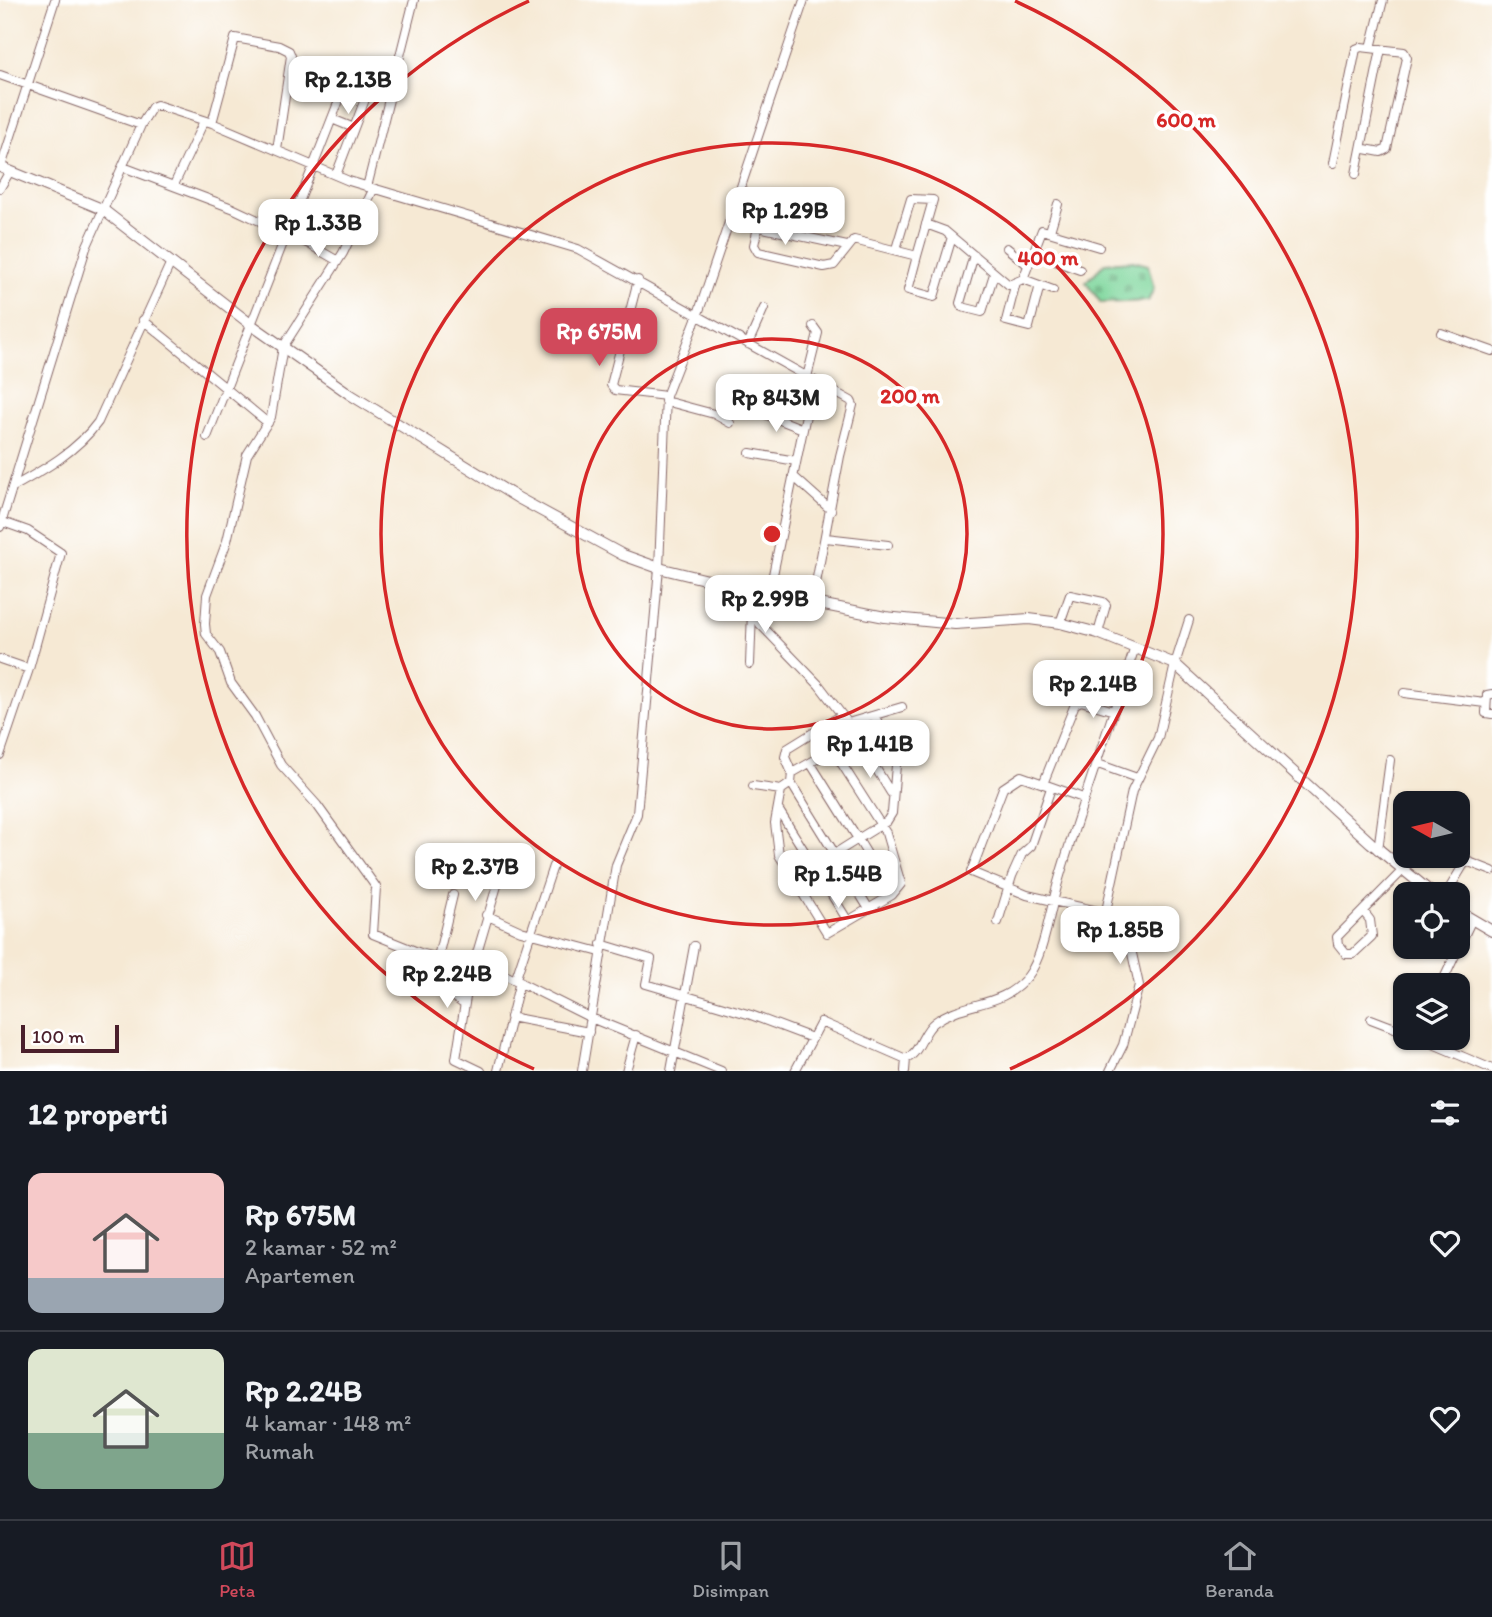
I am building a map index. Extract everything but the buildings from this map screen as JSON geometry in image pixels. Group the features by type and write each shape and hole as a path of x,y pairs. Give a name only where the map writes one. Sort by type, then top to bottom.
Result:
{"street":[{"path":"0,188 25,85 55,0"},
{"path":"414,0 370,188 338,261 283,347 273,412 247,455 227,541 207,595 206,634 220,652 231,683 255,716 281,765 317,805 376,887 373,934 420,953 473,963 518,980 591,1018 721,1071"},
{"path":"582,1071 601,948 620,853 630,837 637,814 659,568 666,399 698,314 804,0"},
{"path":"1371,48 1382,0"},
{"path":"174,185 208,122 235,38 284,48 290,56 277,150"},
{"path":"1333,163 1356,49 1404,52 1407,58 1387,149 1383,152 1365,149"},
{"path":"1356,174 1381,49"},
{"path":"0,75 141,125"},
{"path":"207,436 253,326 348,78 394,87"},
{"path":"336,175 372,82"},
{"path":"0,755 29,669 61,553 28,531 1,523 86,247 141,125 152,107 158,105 208,122 370,188 578,249 638,280 853,403 812,604"},
{"path":"332,119 354,128"},
{"path":"123,167 174,185 289,233 338,261"},
{"path":"4,168 102,209 253,326 351,395 586,537 659,568 812,604 945,624 1041,619 1098,633 1175,664 1378,850 1418,882"},
{"path":"896,249 911,199 933,200 908,290 934,297 952,237"},
{"path":"1050,231 1058,204"},
{"path":"312,246 326,219"},
{"path":"730,221 847,246"},
{"path":"926,224 938,227 952,237 1007,284 1020,280 1053,290"},
{"path":"758,227 754,245 758,252 824,267 834,265 850,241 859,239 917,256"},
{"path":"1040,285 1029,327 1006,321 1040,231 1050,231 1099,247"},
{"path":"1007,248 1028,265"},
{"path":"1033,253 1080,270"},
{"path":"974,255 960,303 962,307 982,312 995,274"},
{"path":"13,487 44,470 88,436 113,393 171,261"},
{"path":"638,280 611,385 615,390 666,399 714,414 730,423"},
{"path":"748,344 764,308"},
{"path":"143,320 268,423"},
{"path":"769,594 803,429 818,333 813,326"},
{"path":"1441,333 1492,351"},
{"path":"760,412 803,429"},
{"path":"750,453 796,461"},
{"path":"793,476 831,510"},
{"path":"826,538 888,545"},
{"path":"750,664 752,591"},
{"path":"1060,623 1070,595 1103,602 1106,605 1098,633"},
{"path":"752,605 760,624 819,685 845,719 891,793"},
{"path":"1106,911 1137,778 1158,738 1175,664 1189,620"},
{"path":"905,1071 906,1059 916,1051 932,1023 963,1009 995,1001 1027,977 1037,958 1083,798 1098,764 1135,647"},
{"path":"0,659 29,669"},
{"path":"1404,693 1485,703"},
{"path":"1492,694 1487,695 1485,703 1485,711 1492,714"},
{"path":"998,922 1019,859 1031,846 1074,704 1081,701 1114,711"},
{"path":"869,909 791,783 792,773 784,752 845,719 873,716 902,707"},
{"path":"815,866 890,818 897,753 873,716"},
{"path":"792,773 855,737"},
{"path":"781,790 775,823 779,855 824,932 829,934 892,895 901,884 889,839 834,750"},
{"path":"1378,850 1390,760"},
{"path":"811,764 892,895"},
{"path":"1098,764 1137,778"},
{"path":"1083,798 1021,776 1003,788 971,872 1052,902 1106,911 1124,917 1139,985 1123,1045 1110,1071"},
{"path":"753,786 781,790 791,783"},
{"path":"778,809 848,921"},
{"path":"481,1071 456,1059 462,1003 506,855"},
{"path":"1454,882 1467,862 1492,871"},
{"path":"498,1071 518,980 553,866"},
{"path":"1363,911 1370,920 1371,936 1353,954 1346,954 1338,944 1337,937 1403,870"},
{"path":"438,957 453,895"},
{"path":"486,915 521,931 651,959 646,984 751,1015 811,1038"},
{"path":"1447,973 1472,919 1492,931"},
{"path":"671,1071 694,946"},
{"path":"420,953 442,989 462,1003"},
{"path":"510,1017 589,1032"},
{"path":"1371,1019 1393,1027"},
{"path":"795,1071 819,1023 824,1021 906,1059"},
{"path":"626,1071 636,1035"},
{"path":"1447,1050 1492,1069"}],"green space":[{"path":"1133,261 1148,265 1154,289 1148,301 1101,303 1086,282 1105,263"}]}
